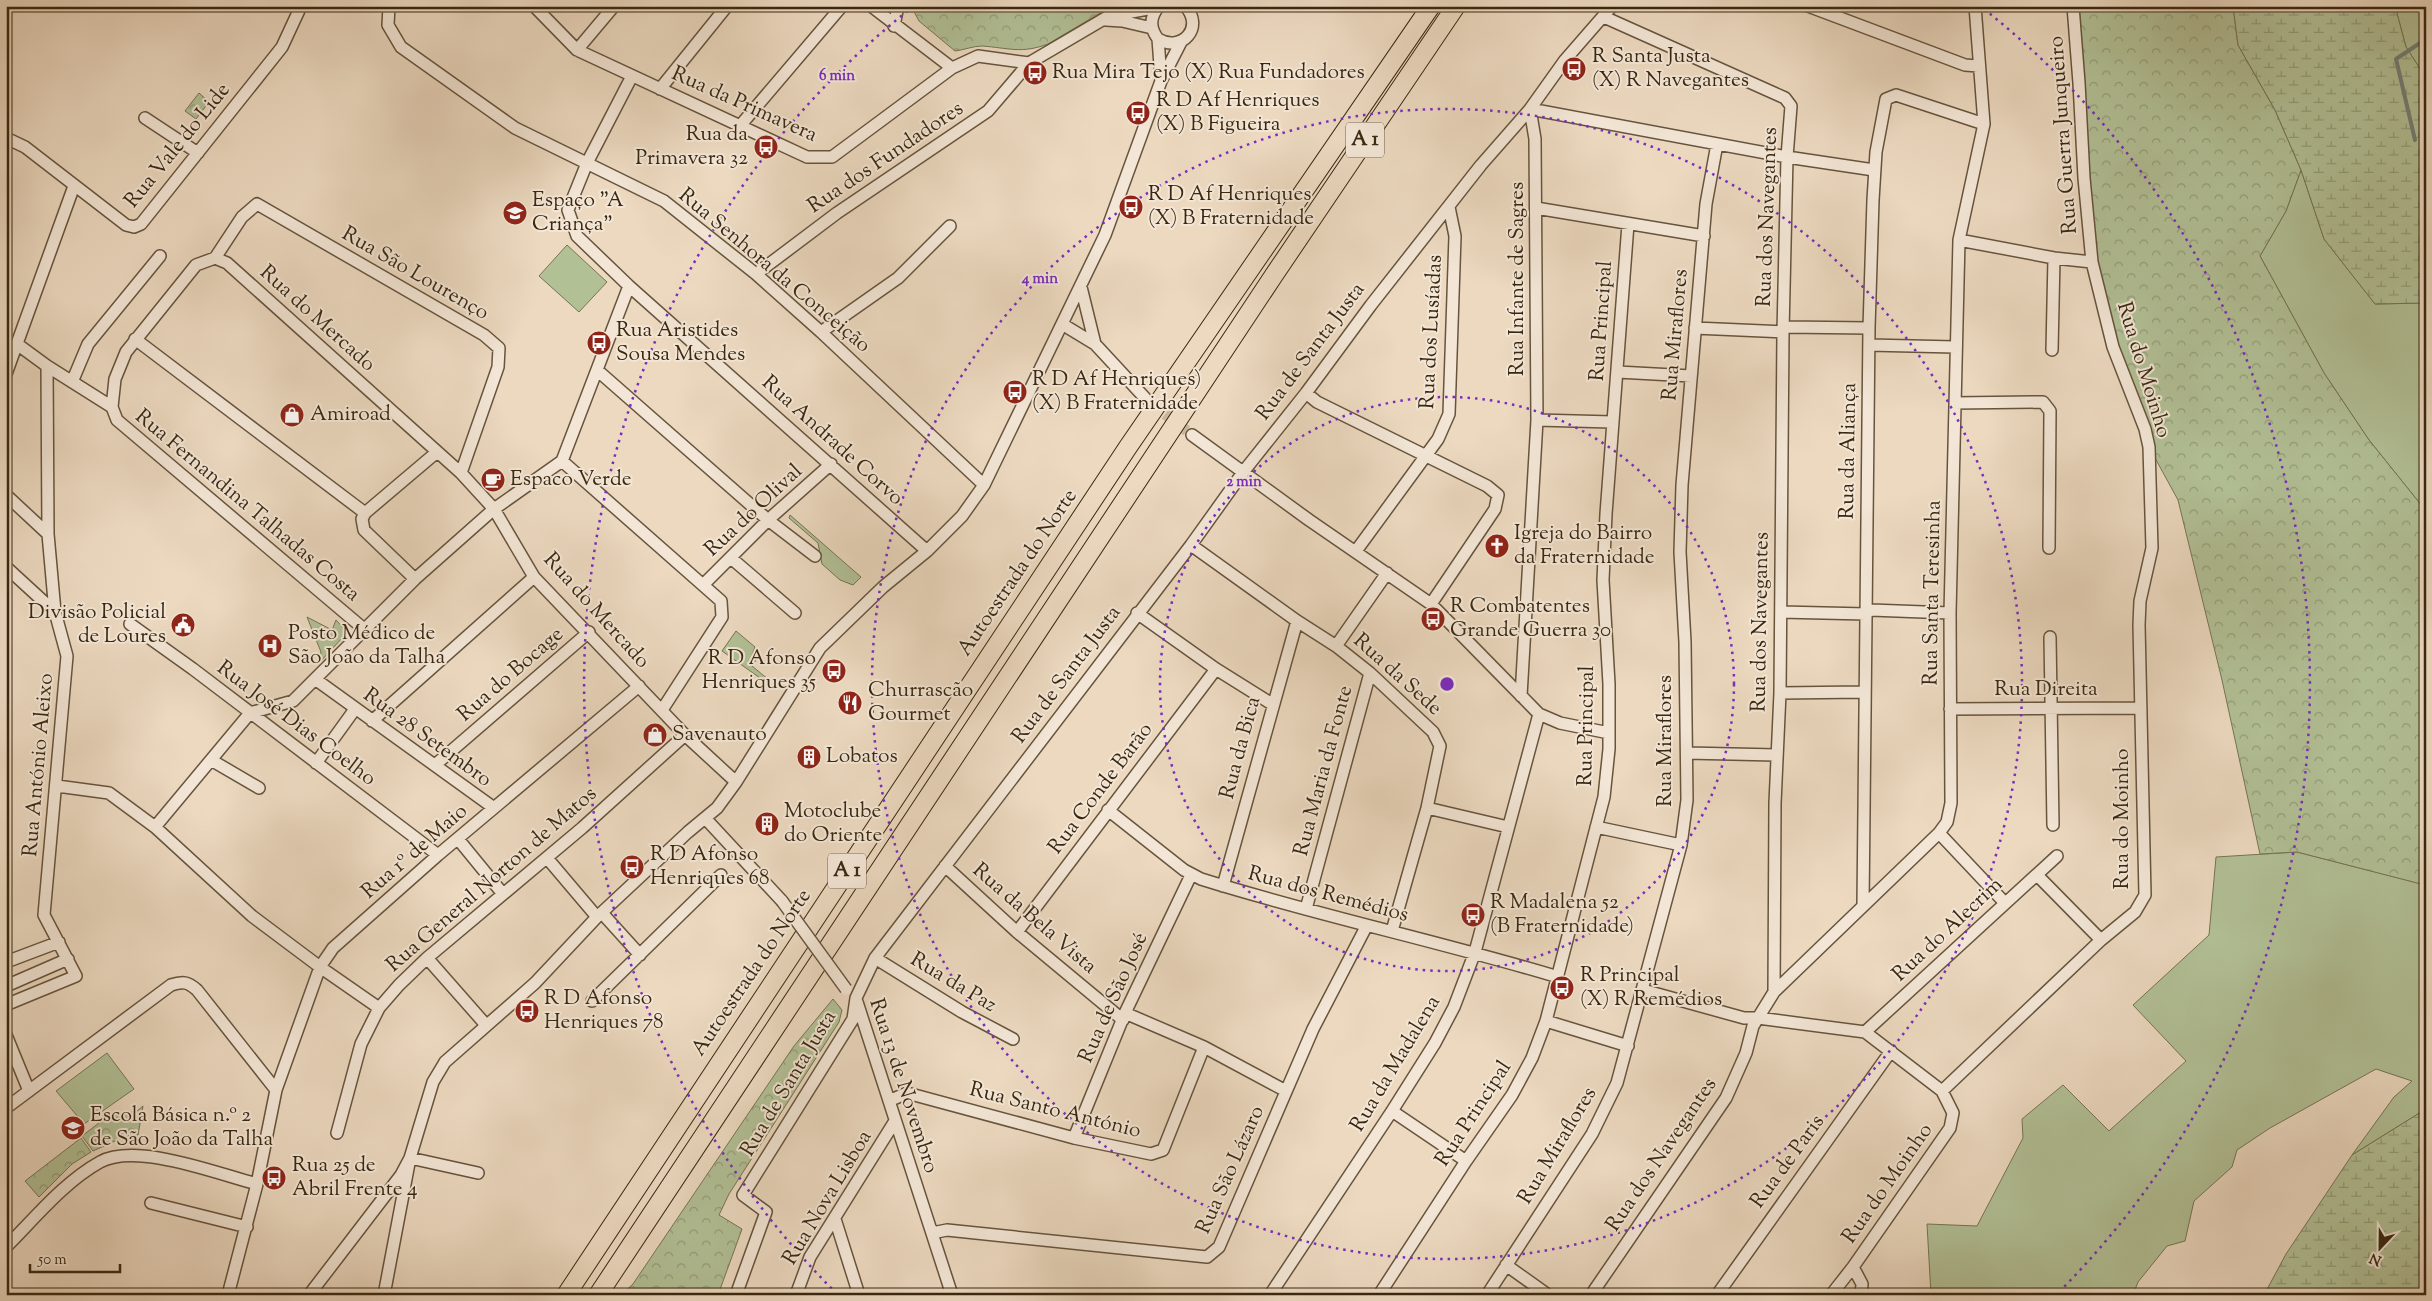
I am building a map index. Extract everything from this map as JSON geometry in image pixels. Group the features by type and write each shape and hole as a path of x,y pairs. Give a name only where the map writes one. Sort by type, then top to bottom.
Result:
{"highway":[{"name":"Autoestrada do Norte","path":"566,1295 1128,447 1431,6"},
{"name":"A 1","path":"598,1295 1274,275 1456,6"}],"street":[{"name":"Rua Vale do Lide","path":"6,138 25,147 126,225 134,227 141,224 282,47 301,6"},
{"name":"Rua Senhora da Conceição","path":"389,6 388,25 401,47 515,128 664,201 756,274 821,332 984,485"},
{"name":"Rua da Primavera","path":"534,6 577,50 807,157 832,157 952,68 978,56 1029,63"},
{"path":"577,50 614,6"},
{"path":"660,88 727,6"},
{"path":"739,127 842,6"},
{"path":"871,6 894,26 952,68"},
{"path":"894,26 898,6"},
{"path":"1029,63 1116,13 1159,6"},
{"path":"1159,6 1152,20 1152,28 1158,39 1161,81"},
{"name":"Rua de Santa Justa","path":"736,1295 766,1212 743,1195 853,1019 856,998 875,958 1137,613 1191,545 1244,471 1306,393 1371,305 1481,165 1530,109 1565,60 1612,6"},
{"path":"1808,6 1965,65 1978,66"},
{"name":"Rua Santa Teresinha","path":"1774,992 1939,833 1947,822 1951,803 1950,613 1959,240 1984,124 1978,66 1975,6"},
{"name":"Rua Guerra Junqueiro","path":"2073,6 2084,178 2092,262"},
{"path":"383,1294 410,1158 433,1082 445,1062 535,982 599,915 688,832 717,808 736,782 820,648 883,587 927,551 962,516 984,485 1105,235 1161,81 1181,42 1193,30 1194,22 1189,8"},
{"name":"Rua dos Navegantes","path":"1591,1295 1726,1098 1746,1053 1752,1026 1774,992 1776,754 1780,693 1783,329 1787,156 1791,106 1785,98 1604,17"},
{"path":"1102,21 1122,21 1152,28"},
{"path":"1158,39 1169,44 1181,42"},
{"name":"Rua dos Fundadores","path":"756,274 837,213 988,111 1029,63"},
{"name":"Rua Andrade Corvo","path":"632,76 587,163 568,210 576,236 629,286 927,551"},
{"name":"Rua da Aliança","path":"1863,906 1869,328 1874,170 1886,99 1896,95 1984,124"},
{"path":"1530,109 1717,144 1874,170"},
{"name":"Rua Infante de Sagres","path":"1521,696 1537,420 1535,139 1530,109"},
{"path":"146,118 198,153"},
{"name":"Rua Miraflores","path":"1486,1295 1592,1134 1617,1083 1681,845 1687,800 1685,642 1680,552 1682,485 1706,204 1717,144"},
{"path":"6,374 74,186"},
{"name":"Rua São Lourenço","path":"215,258 242,218 257,204 484,335 499,348 498,367 461,473"},
{"name":"Rua dos Lusíadas","path":"1356,551 1426,457 1438,439 1449,414 1455,236 1449,207"},
{"path":"1536,208 1704,236"},
{"name":"Rua Principal","path":"1379,1295 1466,1161 1512,1095 1532,1058 1546,1021 1604,797 1609,733 1609,684 1603,580 1612,422 1618,372 1628,224"},
{"path":"821,332 898,278 950,226"},
{"path":"1959,240 2054,258 2092,262"},
{"path":"72,382 88,344 160,256"},
{"path":"17,344 47,366 112,406 116,379 126,352 135,339 196,265 215,258"},
{"name":"Rua do Mercado","path":"215,258 227,263 461,473 494,509 534,577 589,632 685,735 736,782"},
{"path":"2052,350 2054,258"},
{"name":"Rua do Moinho","path":"1831,1295 1853,1268 1950,1128 1953,1112 1942,1091 2101,940 2134,912 2145,894 2140,602 2152,548 2153,524 2149,446 2145,429 2112,347 2092,262"},
{"path":"155,827 250,713 293,701 415,579 494,509 562,461 629,286"},
{"path":"1081,287 1096,344"},
{"path":"1062,324 1096,344 1145,398"},
{"path":"1695,328 1869,328"},
{"path":"135,339 365,513"},
{"path":"1869,345 1955,347"},
{"name":"Rua António Aleixo","path":"8,1004 76,976 44,915 57,786 67,656 55,612 48,534 47,366"},
{"path":"597,370 768,520 815,556"},
{"path":"1618,372 1691,376"},
{"path":"1306,393 1317,402 1486,486 1498,495 1496,510 1431,604"},
{"path":"1955,403 2043,402 2050,411 2049,548"},
{"name":"Rua Fernandina Talhadas Costa","path":"112,406 117,420 283,563 364,629"},
{"path":"1537,420 1612,422"},
{"path":"1192,435 1309,520 1431,604 1455,625 1540,714 1560,723 1609,733"},
{"path":"415,579 364,530 362,519 365,513 437,452"},
{"path":"562,461 721,601 722,617 662,710"},
{"name":"Rua do Olival","path":"703,585 768,520 831,464"},
{"path":"6,495 48,534"},
{"name":"Rua da Sede","path":"1191,545 1297,621 1336,646 1370,673 1434,732 1440,746 1427,808 1392,931"},
{"path":"731,558 795,613"},
{"path":"6,567 55,612"},
{"path":"1336,646 1387,573"},
{"path":"372,721 534,577"},
{"path":"1781,612 1866,614 1871,610 1950,613"},
{"path":"1137,613 1216,669 1272,704"},
{"name":"Rua da Bica","path":"1223,886 1272,704 1297,621"},
{"name":"Rua José Dias Coelho","path":"130,624 193,669 438,855"},
{"name":"Rua do Bocage","path":"435,765 589,632"},
{"path":"2050,637 2053,825"},
{"name":"Rua Conde Barão","path":"1018,932 1216,669"},
{"name":"Rua Maria da Fonte","path":"1306,908 1370,673"},
{"name":"Rua 28 Setembro","path":"315,679 355,710 494,808"},
{"name":"Rua 1º de Maio","path":"228,1295 247,1227 276,1090 320,967 333,948 438,855 639,686"},
{"path":"1780,693 1864,692"},
{"name":"Rua Direita","path":"1950,709 2141,708"},
{"path":"316,763 355,710"},
{"name":"Rua da Madalena","path":"1270,1295 1392,1111 1435,1043 1454,1007 1475,952 1540,714"},
{"name":"Rua General Norton de Matos","path":"337,1133 362,1044 379,1008 399,985 426,958 547,858 685,735"},
{"path":"1687,753 1776,754"},
{"path":"211,760 260,788"},
{"path":"57,786 109,793 155,827 252,916 379,1008"},
{"path":"1427,808 1508,827"},
{"name":"Rua dos Remédios","path":"1108,810 1191,875 1366,927 1392,931 1475,952 1558,977"},
{"name":"Rua 13 de Novembro","path":"705,818 782,901 846,988 856,998 891,1100 895,1121 952,1295"},
{"path":"1596,827 1681,845"},
{"path":"1939,833 2005,902"},
{"path":"458,839 504,894"},
{"name":"Rua do Alecrim","path":"1865,1032 2056,856"},
{"path":"547,858 599,915 640,955"},
{"name":"Rua da Bela Vista","path":"945,866 1018,932 1124,1017 1204,1047 1286,1091"},
{"path":"592,1001 721,875"},
{"name":"Rua de São José","path":"1074,1138 1124,1017 1191,875"},
{"path":"2037,875 2101,940"},
{"name":"Rua São Lázaro","path":"932,1233 947,1230 1207,1257 1220,1247 1314,1029 1366,927"},
{"path":"6,962 59,942"},
{"path":"426,958 486,1025"},
{"name":"Rua da Paz","path":"875,958 962,1012 1013,1039"},
{"path":"6,986 68,960"},
{"path":"6,1108 171,985 181,981 190,983 197,990 276,1090"},
{"path":"1643,990 1744,1018 1758,1018 1865,1032 1942,1091"},
{"path":"1546,1021 1628,1046"},
{"path":"6,1035 29,1091"},
{"name":"Rua Santo António","path":"891,1100 907,1093 1074,1138 1150,1154 1163,1150 1204,1047"},
{"name":"Rua de Paris","path":"1717,1295 1891,1051"},
{"path":"1392,1111 1466,1161"},
{"name":"Rua Nova Lisboa","path":"796,1295 805,1266 895,1121"},
{"path":"6,1247 64,1189 101,1162 127,1155 147,1155 257,1184"},
{"path":"410,1158 478,1174"},
{"path":"309,1295 401,1175 410,1158"},
{"path":"150,1203 247,1227"},
{"path":"835,1219 859,1295"},
{"path":"1506,1265 1548,1295"},
{"path":"1853,1268 1862,1284 1861,1295"}],"green space":[{"path":"911,6 1112,6 1048,44 1039,47 1015,50 982,46 955,51 919,21"},
{"path":"2072,6 2233,6 2238,45 2275,110 2301,170 2286,211 2260,256 2324,373 2369,440 2426,511 2425,885 2297,852 2260,854 2222,680 2178,500 2149,447 2092,262"},
{"path":"2233,6 2395,6 2406,47 2426,78 2426,303 2375,304 2324,239 2301,170 2275,110 2238,45"},
{"path":"2395,6 2420,6 2426,22 2426,78 2406,47"},
{"path":"199,93 209,102 196,119 185,111"},
{"path":"2301,170 2324,239 2375,304 2426,303 2426,511 2369,440 2324,373 2260,256 2286,211"},
{"path":"567,245 607,282 579,312 539,276"},
{"path":"790,515 861,577 853,585 840,580 822,564 818,543 789,518"},
{"path":"307,617 332,630 336,620 346,631 344,636 319,663 321,652"},
{"path":"736,631 755,647 752,655 756,660 752,666 769,680 767,683 722,651"},
{"path":"2297,852 2426,885 2426,1109 2352,1155 2394,1097 2412,1081 2376,1069 2270,1128 2237,1150 2232,1167 2194,1201 2185,1241 2167,1246 2138,1282 2133,1295 1931,1295 1927,1224 1977,1226 2023,1138 2022,1119 2063,1085 2109,1131 2186,1061 2133,1005 2209,935 2216,857"},
{"path":"833,999 842,1010 839,1022 729,1194 719,1215 742,1229 718,1295 621,1295 633,1284 794,1046"},
{"path":"107,1053 134,1089 84,1124 56,1091"},
{"path":"143,1106 138,1135 126,1136 93,1151 82,1136 112,1113 136,1112"},
{"path":"2426,1109 2426,1295 2264,1295 2286,1254 2352,1155"},
{"path":"81,1138 91,1152 72,1164 39,1197 25,1181"}],"waterway":[{"path":"2415,140 2396,59 2426,39"}],"tunnel":[{"path":"1152,404 1192,435"}],"place":[{"name":"R Santa Justa (X) R Navegantes","path":"1574,69"},
{"name":"Rua Mira Tejo (X) Rua Fundadores","path":"1035,73"},
{"name":"R D Af Henriques (X) B Figueira","path":"1138,113"},
{"name":"Rua da Primavera 32","path":"766,147"},
{"name":"R D Af Henriques (X) B Fraternidade","path":"1131,207"},
{"name":"Espaço \"A Criança\"","path":"515,213"},
{"name":"Rua Aristides Sousa Mendes","path":"599,343"},
{"name":"R D Af Henriques) (X) B Fraternidade","path":"1015,392"},
{"name":"Amiroad","path":"292,415"},
{"name":"Espaco Verde","path":"493,480"},
{"name":"Igreja do Bairro da Fraternidade","path":"1497,546"},
{"name":"R Combatentes Grande Guerra 30","path":"1433,619"},
{"name":"Divisão Policial de Loures","path":"183,625"},
{"name":"Posto Médico de São João da Talha","path":"270,646"},
{"name":"R D Afonso Henriques 35","path":"834,671"},
{"name":"Churrascão Gourmet","path":"850,703"},
{"name":"Savenauto","path":"655,735"},
{"name":"Lobatos","path":"809,757"},
{"name":"Motoclube do Oriente","path":"767,824"},
{"name":"R D Afonso Henriques 68","path":"632,867"},
{"name":"R Madalena 52 (B Fraternidade)","path":"1473,915"},
{"name":"R Principal (X) R Remédios","path":"1562,988"},
{"name":"R D Afonso Henriques 78","path":"527,1011"},
{"name":"Escola Básica n.º 2 de São João da Talha","path":"73,1128"},
{"name":"Rua 25 de Abril Frente 4","path":"274,1178"}]}
